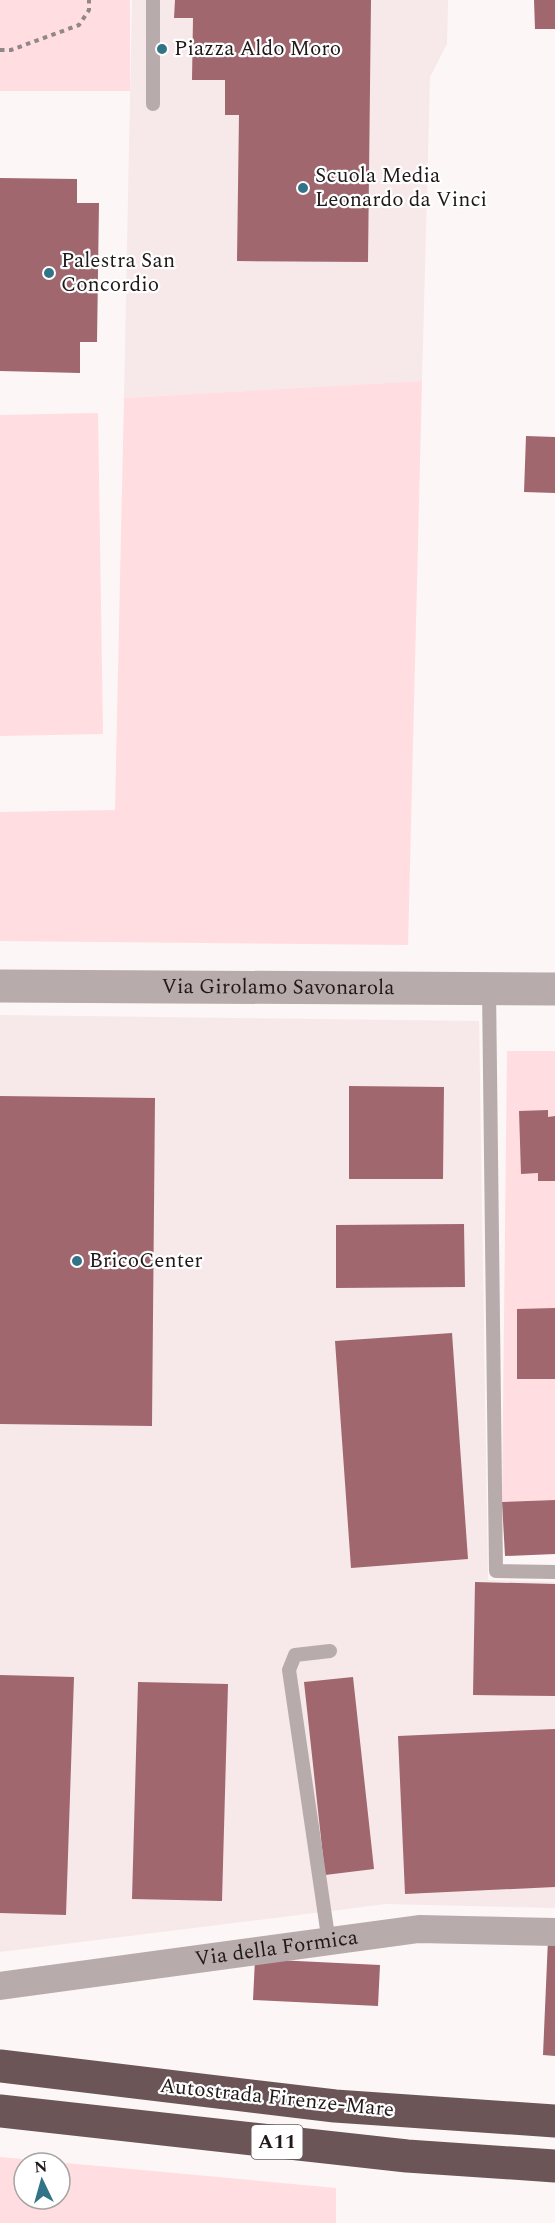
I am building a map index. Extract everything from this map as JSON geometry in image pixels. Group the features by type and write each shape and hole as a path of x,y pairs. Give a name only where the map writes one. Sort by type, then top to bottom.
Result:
{"highway":[{"name":"Autostrada Firenze-Mare","path":"0,2066 335,2106 555,2121"},
{"name":"Autostrada Firenze-Mare","path":"0,2111 407,2156 555,2166"}],"street":[{"name":"Via Girolamo Savonarola","path":"0,986 555,988"},
{"name":"Via della Formica","path":"0,1986 419,1929 555,1932"}],"lane":[{"path":"153,0 153,104"},
{"path":"489,988 496,1571 555,1572"},
{"path":"329,1943 289,1670 295,1655 330,1651"}],"path":[{"path":"0,50 11,50 79,25 89,10 89,0"}],"shaded area":[{"path":"0,0 130,0 130,91 0,91"},
{"path":"132,0 448,0 447,44 430,77 422,381 124,398"},
{"path":"422,381 408,945 0,941 0,812 115,810 124,398"},
{"path":"98,413 103,734 0,736 0,415"},
{"path":"0,1015 479,1021 488,1580 555,1582 555,1908 386,1904 0,1952"},
{"path":"507,1051 555,1051 555,1500 502,1502"},
{"path":"0,2157 12,2158 12,2211 72,2211 72,2164 336,2188 336,2223 0,2223"}],"building":[{"name":"Scuola Media Leonardo da Vinci","path":"175,0 371,0 368,262 237,261 239,115 225,115 225,80 192,80 193,18 174,18"},
{"path":"534,0 555,0 555,29 535,29"},
{"name":"Palestra San Concordio","path":"0,178 77,179 77,203 99,203 97,342 80,342 80,373 0,371"},
{"path":"526,436 555,437 555,493 524,492"},
{"path":"349,1086 444,1087 443,1179 349,1179"},
{"name":"BricoCenter","path":"0,1096 155,1098 152,1426 0,1424"},
{"path":"548,1110 548,1117 555,1116 555,1181 538,1181 538,1173 521,1174 519,1111"},
{"path":"464,1224 465,1287 336,1288 336,1225"},
{"path":"555,1308 555,1379 517,1379 517,1309"},
{"path":"452,1333 468,1559 351,1568 335,1341"},
{"path":"555,1500 555,1554 505,1556 502,1502"},
{"path":"475,1582 555,1584 555,1696 473,1695"},
{"path":"0,1675 74,1677 66,1915 0,1913"},
{"path":"353,1677 374,1869 325,1875 304,1682"},
{"path":"138,1682 228,1684 222,1901 132,1899"},
{"path":"555,1729 555,1887 405,1894 398,1736"},
{"path":"548,1939 555,1939 555,2056 543,2055"},
{"path":"255,1959 380,1965 378,2006 253,2000"}],"place":[{"name":"Piazza Aldo Moro","path":"162,49"},
{"name":"Scuola Media Leonardo da Vinci","path":"303,188"},
{"name":"Palestra San Concordio","path":"49,273"},
{"name":"BricoCenter","path":"77,1261"}]}
